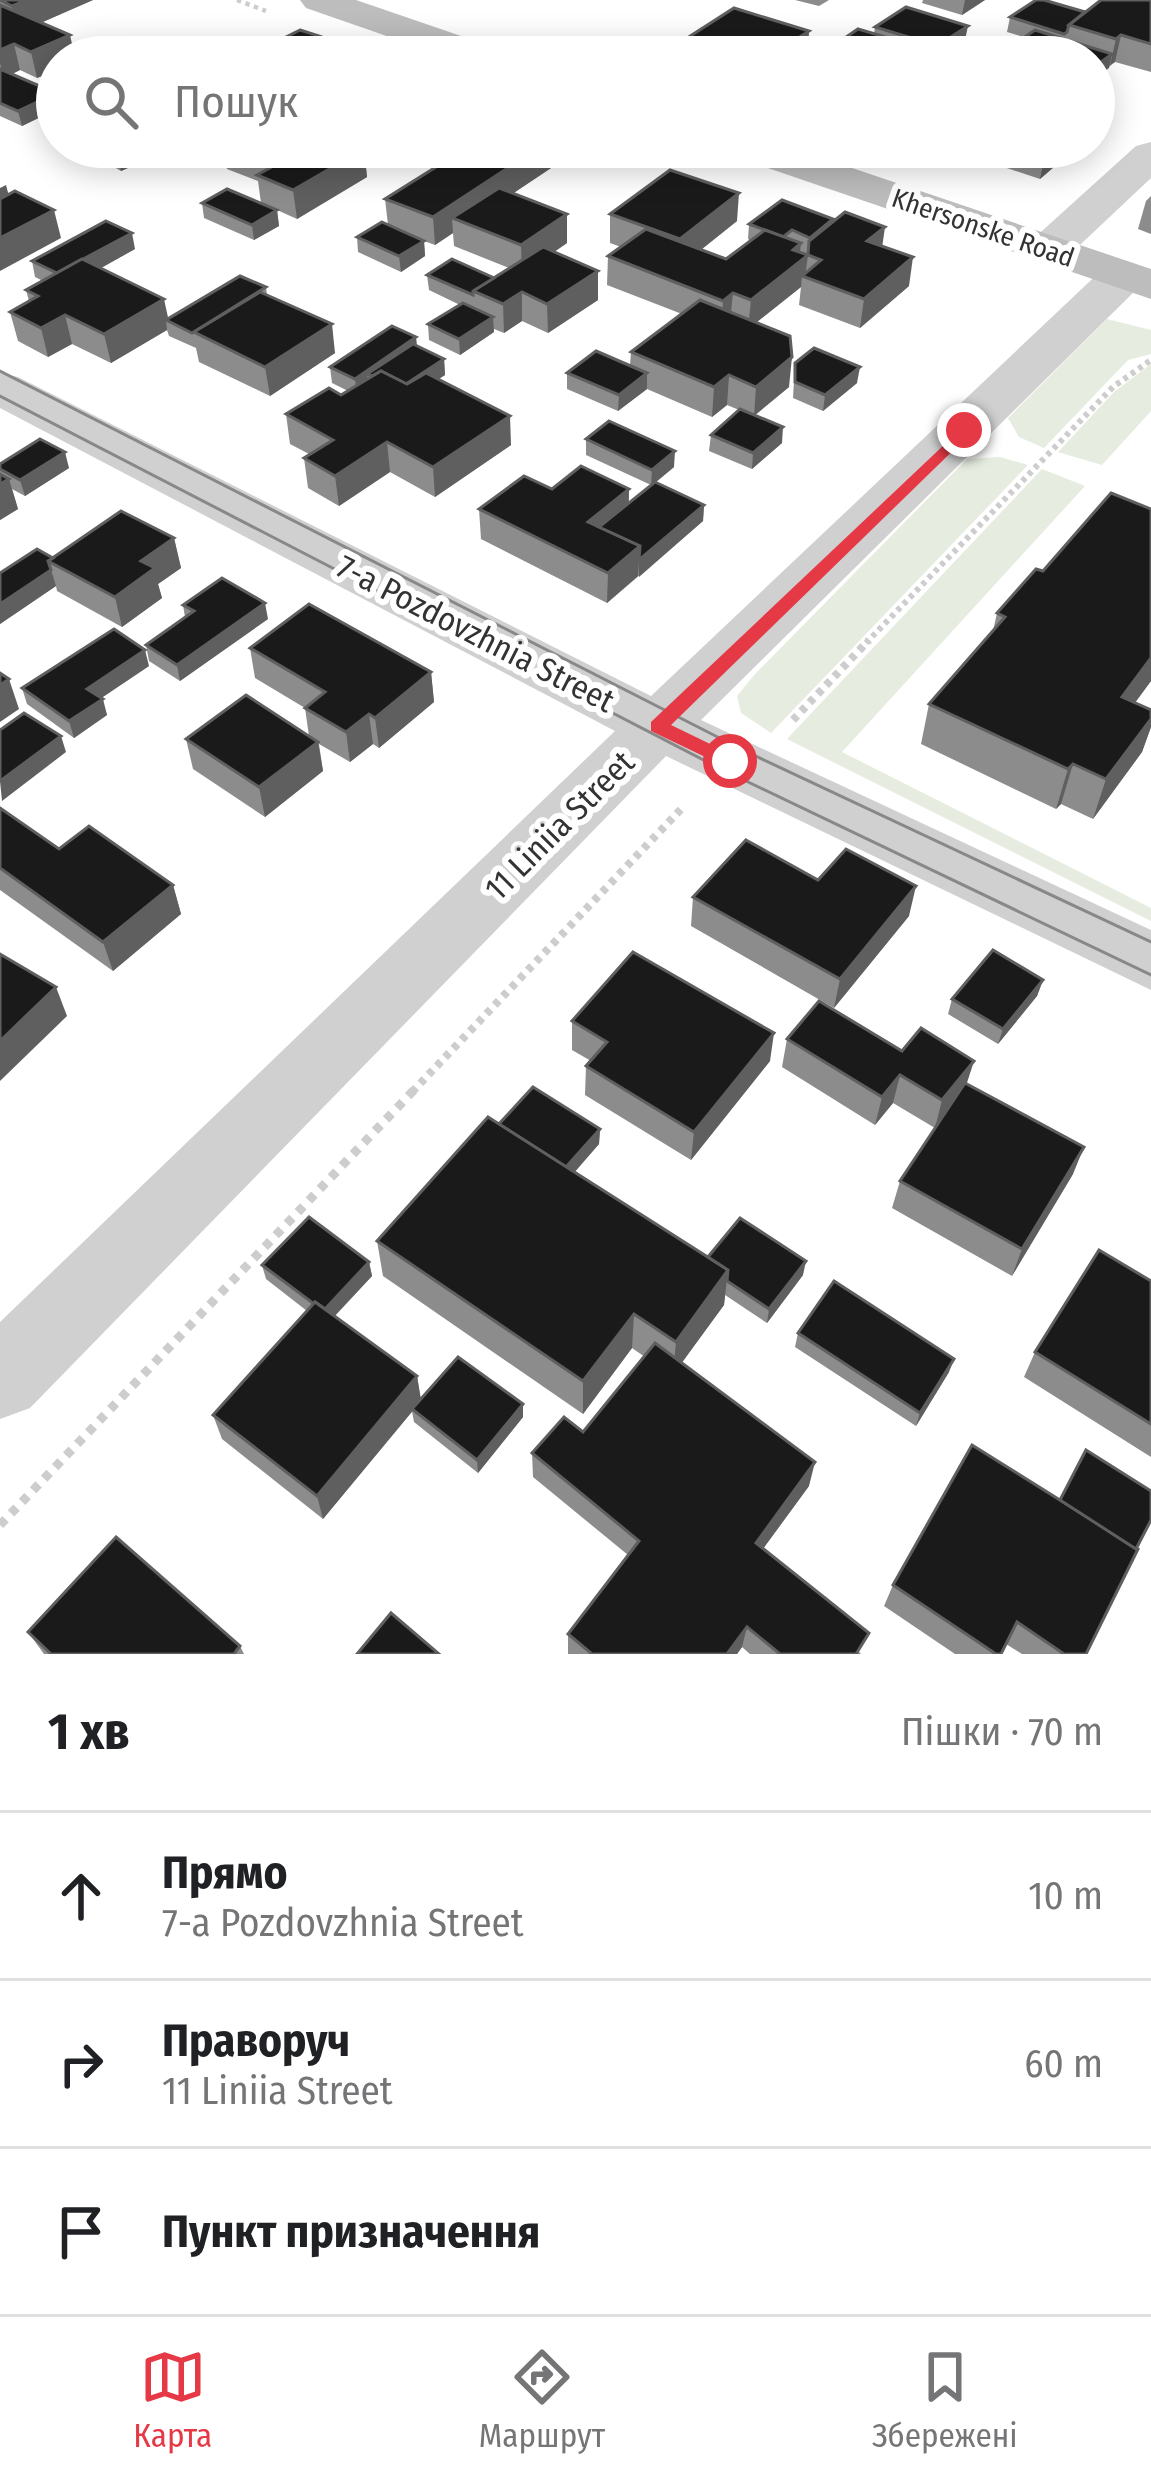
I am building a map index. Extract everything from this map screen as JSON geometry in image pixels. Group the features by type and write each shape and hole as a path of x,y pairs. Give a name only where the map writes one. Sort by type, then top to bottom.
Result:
{"main road":[{"path":"319,0 424,36"},
{"name":"Khersonske Road","path":"809,168 1137,280"}],"street":[{"path":"1048,250 1151,155"},
{"name":"11 Liniia Street","path":"0,1379 658,726 1137,280"},
{"name":"7-a Pozdovzhnia Street","path":"0,388 658,726 1151,962"}],"path":[{"path":"0,1526 730,761 777,737 1041,459 1113,387 1151,360"}],"shaded area":[{"path":"1107,319 1151,330 1151,354 1128,360 1044,448 1019,437 1008,418"},
{"path":"1151,364 1151,411 1102,465 1058,452 1114,392"},
{"path":"1000,457 1028,465 771,733 741,713 737,696 755,674 967,459"},
{"path":"1042,469 1085,486 842,752 1151,908 1151,921 787,739"}],"building":[{"path":"1036,0 1085,12 1064,34 1010,17"},
{"path":"1101,0 1151,0 1151,44 1069,25"},
{"path":"0,5 70,35 36,36 36,50 31,52 14,44 0,50"},
{"path":"906,7 968,26 952,36 905,36 875,27"},
{"path":"734,8 809,31 801,36 690,36"},
{"path":"858,29 882,36 848,36"},
{"path":"300,30 319,36 288,36"},
{"path":"0,69 36,84 36,102 18,111 0,103"},
{"path":"270,168 331,168 293,190 257,175"},
{"path":"434,168 508,168 433,217 385,199"},
{"path":"670,170 739,193 680,239 610,214"},
{"path":"499,188 567,214 521,245 452,218"},
{"path":"227,189 277,210 252,225 202,203"},
{"path":"15,191 54,210 0,238 0,199"},
{"path":"782,200 833,219 810,238 792,230 783,237 749,224"},
{"path":"845,212 885,227 867,241 913,257 864,299 802,276 821,260 808,255 809,241"},
{"path":"106,221 132,233 57,273 32,261"},
{"path":"382,222 424,241 399,256 357,237"},
{"path":"646,229 726,259 765,230 801,243 793,250 808,255 751,300 733,293 723,301 608,256"},
{"path":"543,247 598,271 547,304 522,292 503,304 473,291"},
{"path":"82,259 164,299 104,334 65,315 41,328 10,312 38,296 26,290"},
{"path":"452,259 494,278 473,295 427,275"},
{"path":"240,276 266,287 192,333 166,320"},
{"path":"260,292 332,324 265,367 194,332"},
{"path":"700,300 790,336 792,357 756,387 729,375 714,387 631,352"},
{"path":"463,303 493,317 459,339 428,324"},
{"path":"392,326 416,337 355,379 330,367"},
{"path":"413,344 444,359 406,384 381,371 367,374"},
{"path":"814,348 860,367 825,395 795,382 795,363"},
{"path":"596,351 647,373 619,395 567,373"},
{"path":"381,371 407,384 426,373 510,416 433,467 387,442 335,476 304,458 333,440 286,414 329,388 341,395"},
{"path":"740,409 783,427 753,453 711,435"},
{"path":"609,421 675,451 652,470 586,439"},
{"path":"40,439 65,452 20,480 0,469 0,464"},
{"path":"581,466 629,489 588,522 640,546 608,573 479,509 524,476 552,489"},
{"path":"655,482 704,505 639,560 640,546 599,527"},
{"path":"1111,493 1151,509 1151,658 1122,697 1151,710 1151,719 1106,779 1073,764 1068,769 929,704 1005,617 997,613 1036,569 1043,571"},
{"path":"121,511 174,538 141,561 155,568 115,597 48,561"},
{"path":"37,549 53,558 48,561 51,570 0,604 0,573"},
{"path":"222,578 265,603 177,665 146,645 194,611 183,605"},
{"path":"309,604 431,672 375,718 369,714 346,732 305,708 325,692 250,648"},
{"path":"114,629 145,650 87,689 103,699 69,721 22,688"},
{"path":"246,695 318,742 259,787 186,739"},
{"path":"24,713 61,736 0,781 0,730"},
{"path":"0,808 59,849 89,826 173,885 103,942 0,868"},
{"path":"746,840 818,880 846,849 916,886 840,979 693,897"},
{"path":"993,950 1043,980 1003,1029 952,999"},
{"path":"633,952 774,1033 694,1132 586,1066 607,1042 572,1021"},
{"path":"0,954 56,987 0,1041"},
{"path":"819,1001 902,1051 921,1028 974,1061 942,1100 900,1075 882,1097 787,1039"},
{"path":"965,1083 1084,1147 1022,1249 900,1181"},
{"path":"533,1087 600,1129 566,1167 499,1124"},
{"path":"488,1117 728,1270 676,1342 634,1314 583,1381 377,1241"},
{"path":"309,1217 369,1262 325,1309 262,1265"},
{"path":"740,1218 806,1261 769,1309 727,1281 728,1270 708,1257"},
{"path":"1099,1250 1151,1281 1151,1424 1035,1352"},
{"path":"834,1281 954,1359 920,1413 798,1333"},
{"path":"315,1302 417,1376 317,1496 213,1415"},
{"path":"655,1343 815,1462 756,1543 869,1633 856,1654 780,1654 747,1627 727,1654 592,1654 568,1634 639,1541 532,1453 564,1417 583,1432"},
{"path":"458,1357 523,1404 477,1460 412,1409"},
{"path":"972,1445 1138,1549 1086,1654 1064,1654 1017,1622 1001,1654 996,1654 893,1585"},
{"path":"1086,1450 1151,1491 1151,1520 1136,1549 1060,1500"},
{"path":"116,1537 240,1646 234,1654 51,1654 28,1632"},
{"path":"391,1613 439,1654 357,1654"}],"tram line":[{"path":"0,371 747,752 1151,942"},
{"path":"0,396 719,768 1151,975"}],"route":[{"path":"730,761 658,726 964,430"}]}
